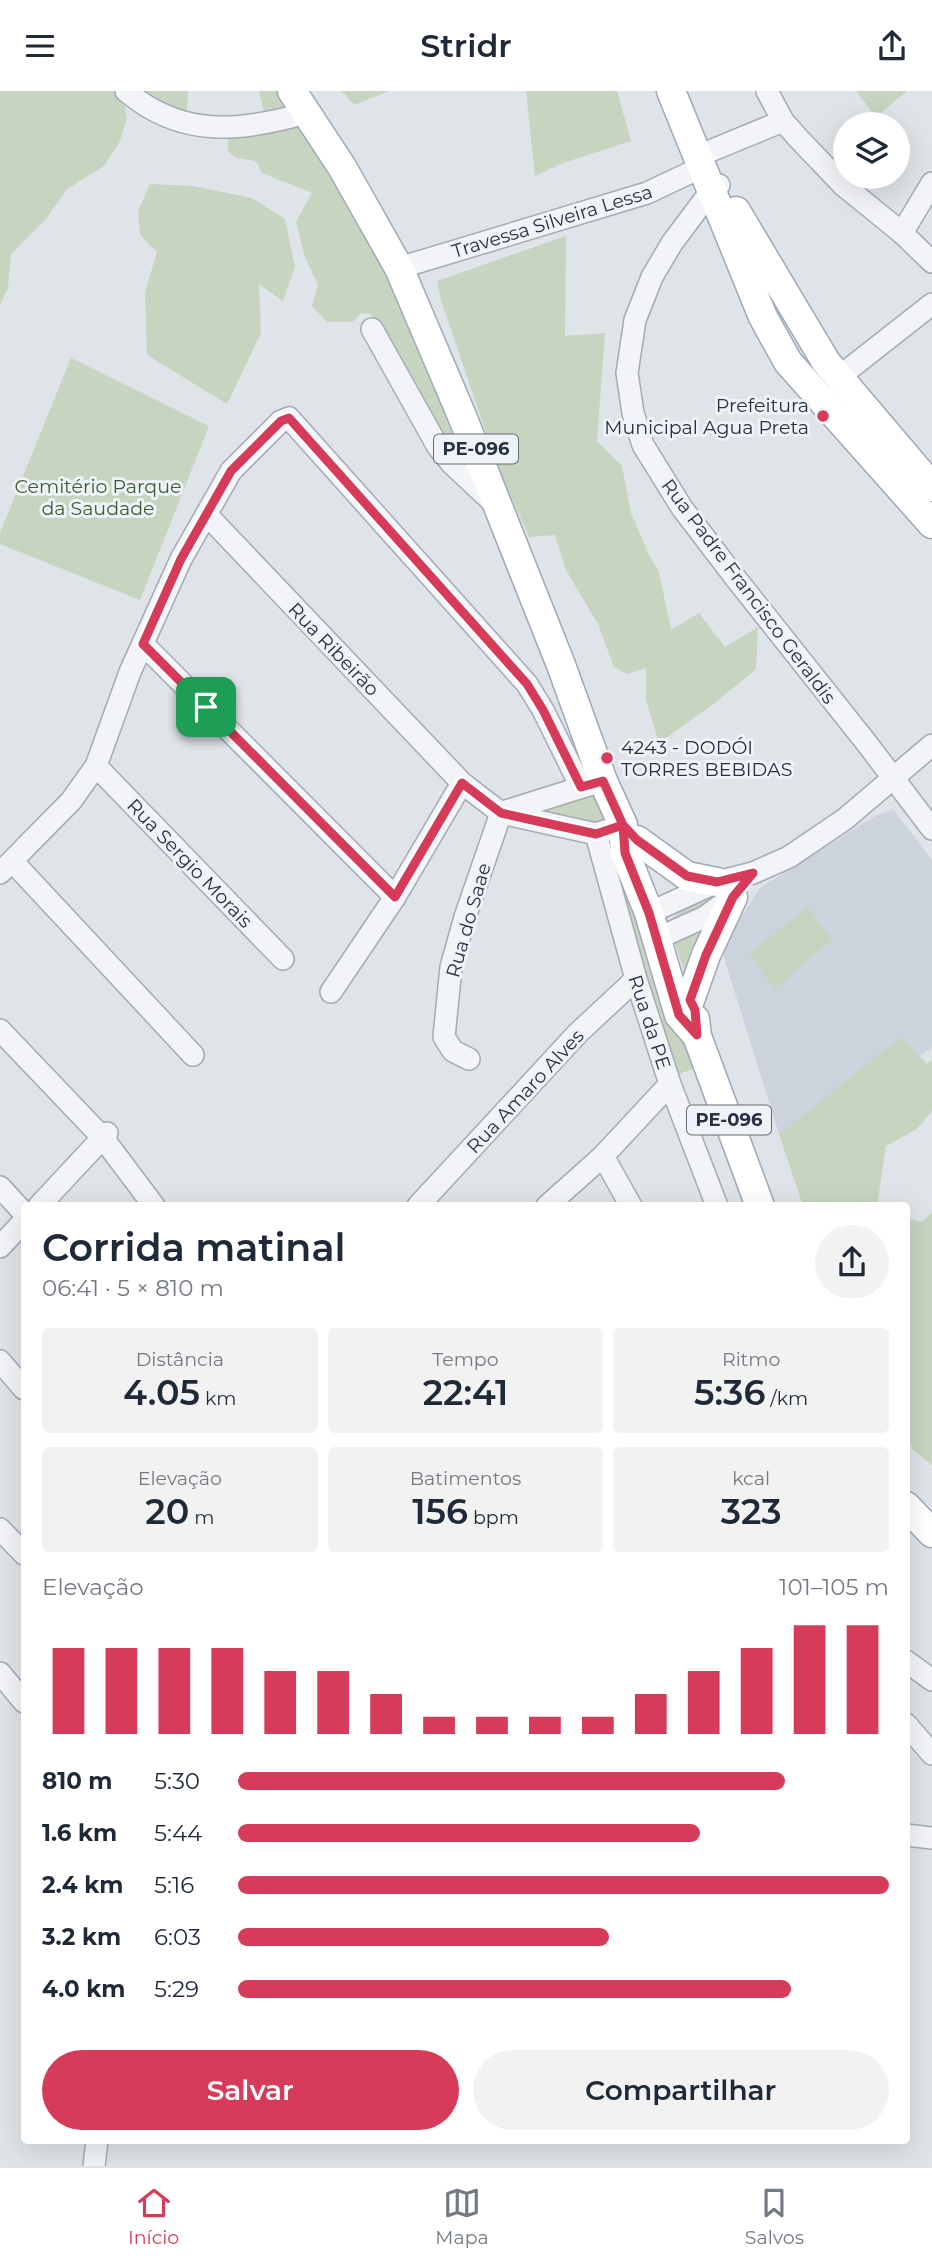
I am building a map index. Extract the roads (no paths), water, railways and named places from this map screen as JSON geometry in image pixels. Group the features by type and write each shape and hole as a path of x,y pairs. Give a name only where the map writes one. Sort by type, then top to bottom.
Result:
{"main road":[{"path":"671,91 763,317 788,362 932,524"},
{"name":"PE-096","path":"299,102 342,167 399,268 501,510 561,665 592,784 630,833 655,879 659,923 679,1015 697,1035"},
{"path":"707,174 738,212 812,341 932,487"},
{"path":"630,833 687,876 725,890 690,1000"},
{"name":"PE-096","path":"659,923 695,1010 697,1035 759,1202"},
{"path":"910,1510 932,1533"}],"street":[{"path":"126,91 139,103 175,121 206,127 266,125 299,102"},
{"path":"767,91 783,121 844,185 902,233 925,256"},
{"name":"Travessa Silveira Lessa","path":"399,268 707,174 783,121"},
{"name":"Rua Padre Francisco Geraldis","path":"707,174 652,277 635,320 627,373 633,413 643,445 682,508 932,829"},
{"path":"902,233 932,183"},
{"path":"839,377 932,304"},
{"path":"372,329 438,447 451,463 501,510"},
{"path":"193,1055 6,867 71,801 96,766 111,720 181,559 231,471 281,421 289,418 527,684 592,784 501,813"},
{"name":"Rua Ribeirão","path":"207,515 462,783 501,813"},
{"path":"143,644 395,897"},
{"path":"659,923 714,912 725,890 821,837 932,745"},
{"name":"Rua Sergio Morais","path":"96,766 283,959"},
{"path":"331,992 395,897 462,783"},
{"path":"501,813 596,834 630,833"},
{"name":"Rua do Saae","path":"469,1059 453,1051 444,1037 451,967 468,907 501,813"},
{"name":"Rua da PE","path":"596,834 636,979 670,1084 715,1202"},
{"name":"Rua Amaro Alves","path":"422,1202 578,1033 636,979"},
{"path":"0,1030 105,1135 151,1202"},
{"path":"551,1202 603,1156 670,1084"},
{"path":"43,1202 105,1135"},
{"path":"603,1156 629,1202"},
{"path":"0,1187 21,1210"},
{"path":"0,1247 21,1224"},
{"path":"0,1361 21,1386"},
{"path":"0,1529 21,1552"},
{"path":"910,1664 932,1680"},
{"path":"0,1673 21,1698"},
{"path":"910,1729 932,1754"},
{"path":"910,1836 932,1838"},
{"path":"94,2166 97,2144"}],"place":[{"name":"Prefeitura Municipal Agua Preta","path":"823,416"},
{"name":"4243 - DODÓI TORRES BEBIDAS","path":"607,758"}],"park label":[{"name":"Cemitério Parque da Saudade","path":"98,497"}]}
